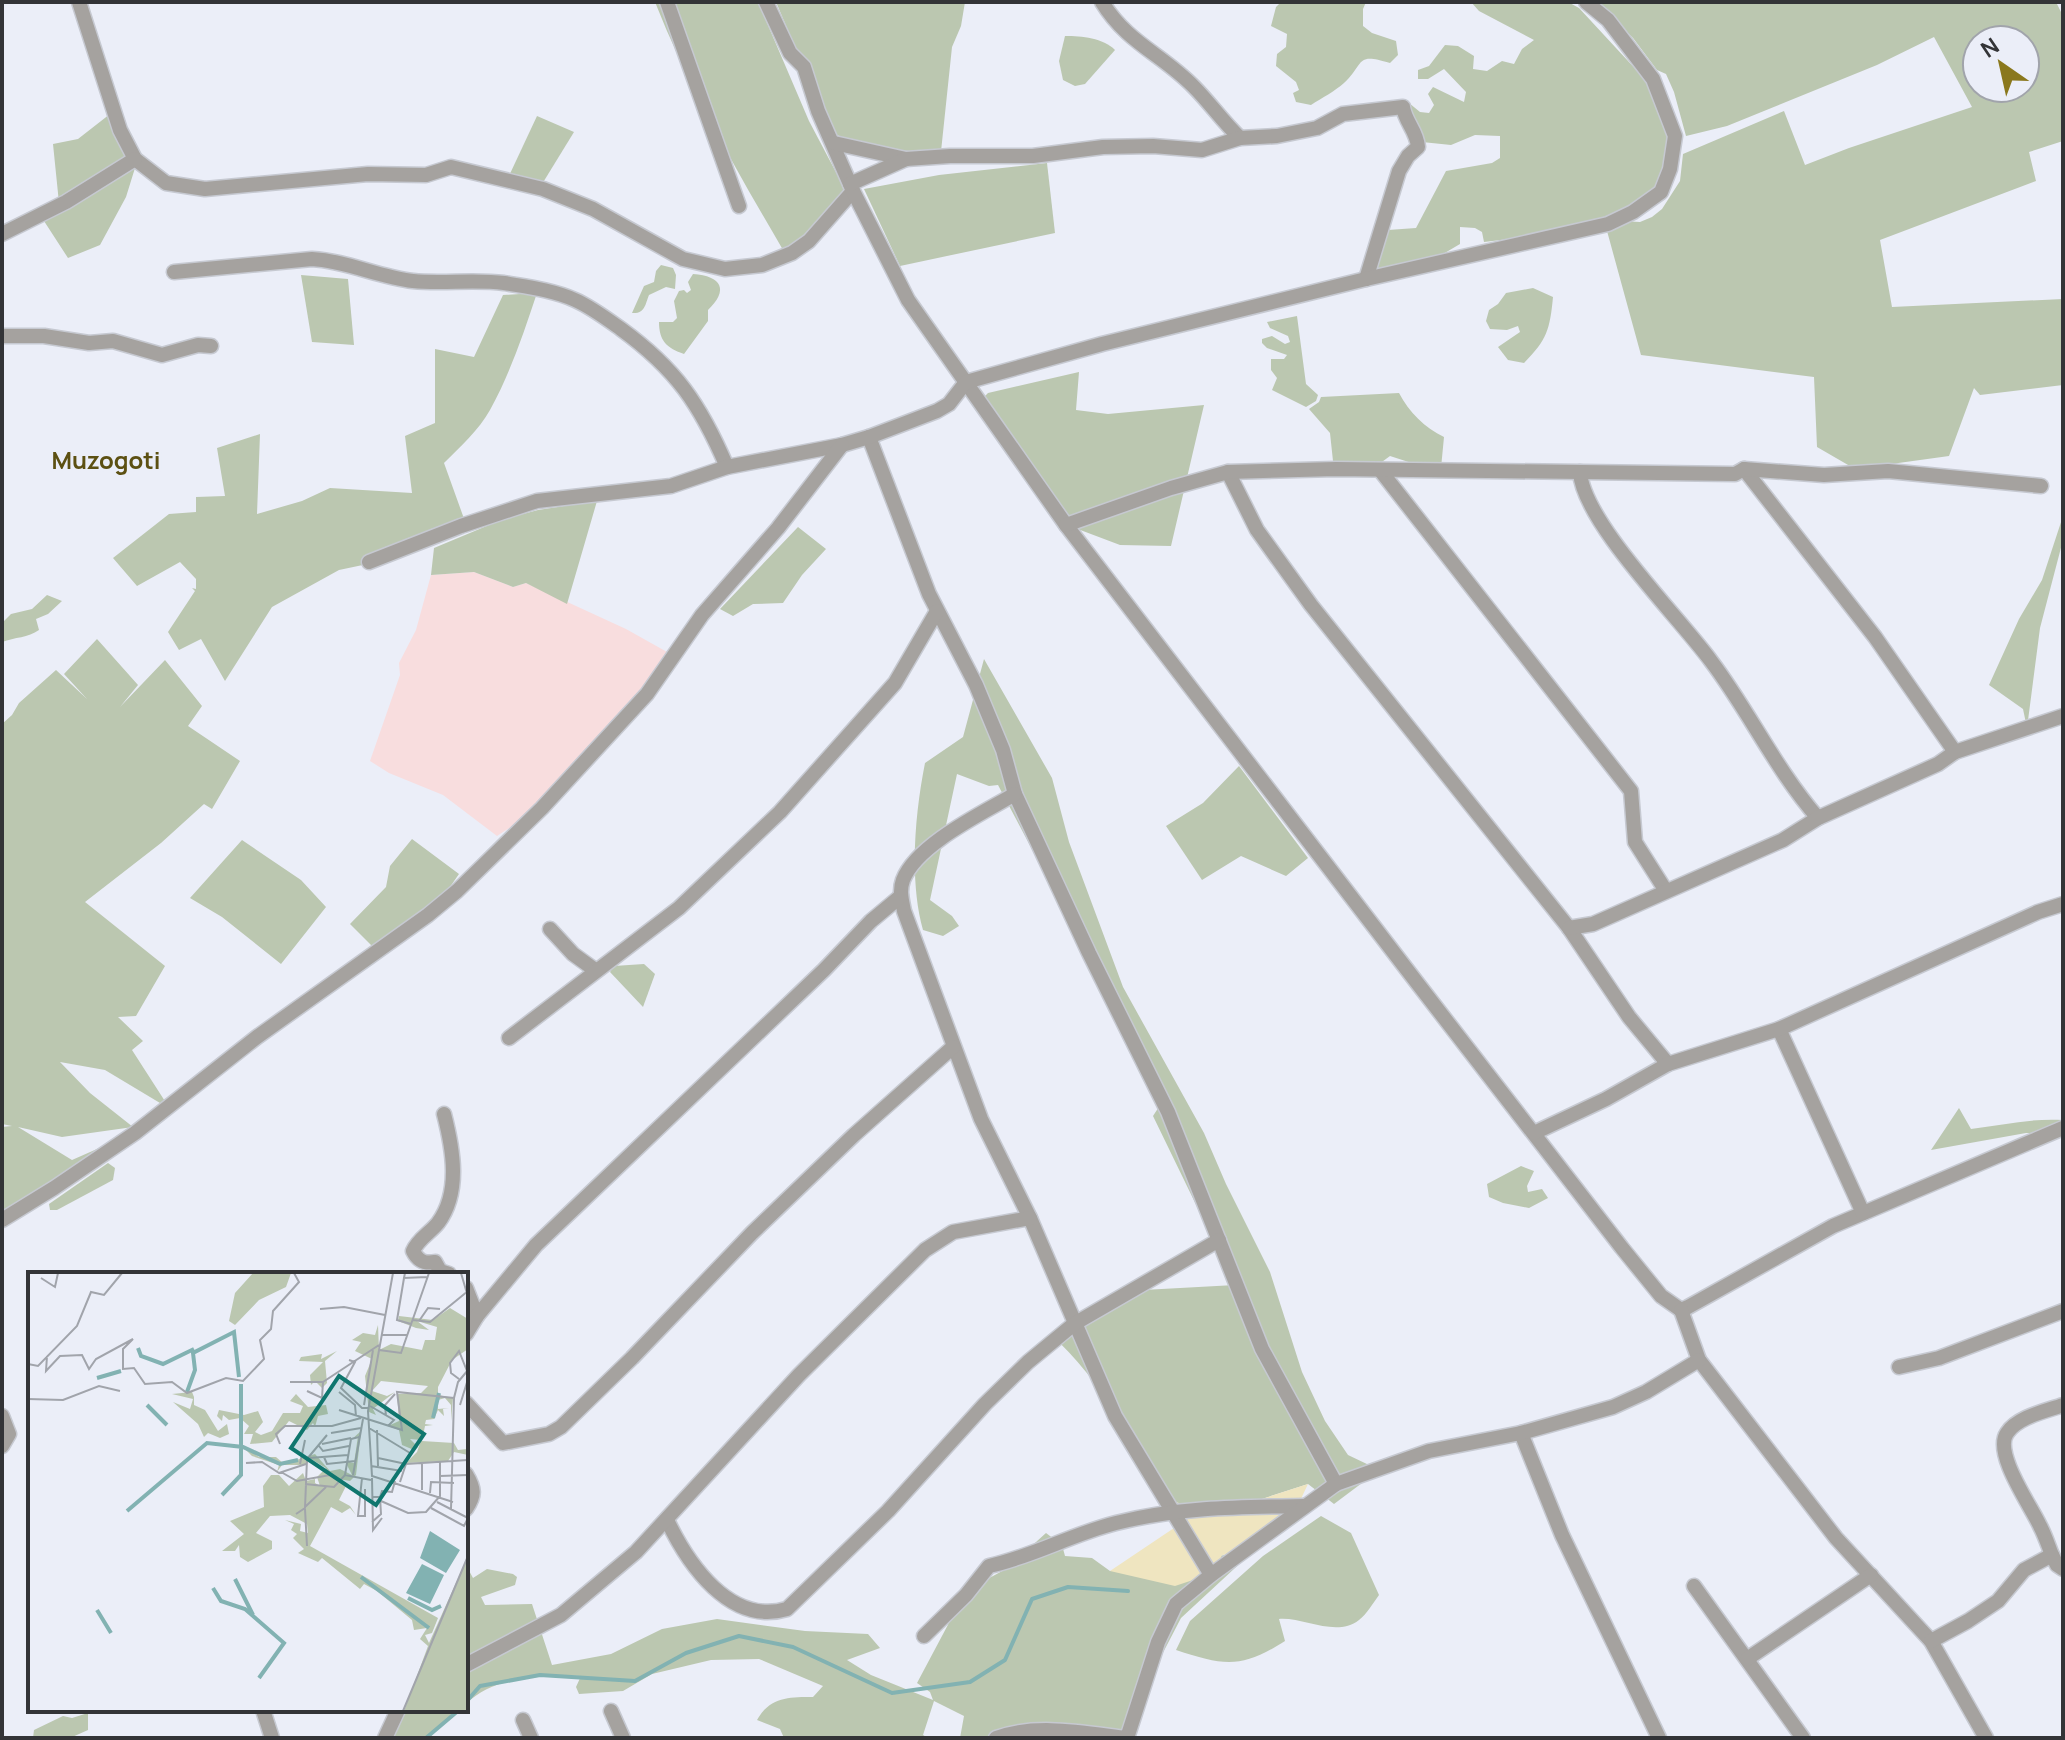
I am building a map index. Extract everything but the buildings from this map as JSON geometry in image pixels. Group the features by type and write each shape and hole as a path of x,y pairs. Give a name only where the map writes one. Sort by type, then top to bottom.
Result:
{"street":[{"path":"79,2 116,121 135,159 166,183 205,189 368,174 426,175 451,167 543,189 593,209 683,259 725,269 772,262 800,248 831,219 852,188 906,159"},
{"path":"667,2 739,206"},
{"path":"766,2 790,53 804,67 818,111 852,188 908,300 1066,525 1661,1296 1681,1310 1699,1360 1836,1538 1931,1641 1986,1738"},
{"path":"1102,2 1126,34 1152,51 1194,87 1240,138"},
{"path":"369,562 472,522 537,501 671,486 727,467 869,437 937,411 949,404 966,382 1102,344 1608,224 1640,208 1661,192 1670,169 1675,136 1653,79 1608,20 1586,2"},
{"path":"834,143 906,159 1033,156 1103,147 1153,146 1202,150 1240,138 1277,136 1317,128 1343,114 1403,107 1418,147 1399,171 1366,279"},
{"path":"2,234 66,202 135,159"},
{"path":"174,272 329,260 403,279 502,283 575,299 607,319 664,363 689,395 727,467"},
{"path":"2,336 44,336 89,343 113,341 162,355 198,345 211,346"},
{"path":"869,437 888,493 937,611 976,685 1003,750 1015,794 1168,1112 1262,1349 1336,1484"},
{"path":"2,1220 135,1133 257,1037 457,891 542,808 647,694 702,615 778,528 842,445"},
{"path":"1066,525 1171,488 1228,472 1380,470 1735,474 1744,469 1824,475 1888,471 2041,486"},
{"path":"1744,469 1829,582 1875,637 1955,752"},
{"path":"1380,470 1631,791 1635,842 1666,891"},
{"path":"1228,472 1257,530 1311,605 1569,928 1629,1017 1668,1064"},
{"path":"1580,472 1586,498 1618,547 1713,662 1798,796 1818,818"},
{"path":"509,1038 679,908 780,812 895,683 937,611"},
{"path":"1569,928 1593,924 1783,840 1818,818 1938,764 1955,752 2063,716"},
{"path":"1015,794 936,843 912,865 904,878 901,896 981,1119 1030,1218 1115,1416 1211,1575"},
{"path":"468,1331 536,1245 824,970 871,921 901,896"},
{"path":"1534,1133 1606,1099 1668,1064 1779,1029 2038,912 2063,904"},
{"path":"550,929 573,954 595,970"},
{"path":"1779,1029 1863,1213"},
{"path":"468,1405 503,1443 549,1434 561,1427 621,1370 752,1233 854,1135 953,1047"},
{"path":"443,1272 435,1262 425,1264 420,1261 413,1251 439,1221 450,1195 452,1152 444,1114"},
{"path":"1681,1310 1833,1226 2063,1128"},
{"path":"468,1664 561,1615 627,1561 799,1375 925,1250 953,1232 1030,1218"},
{"path":"667,1520 694,1566 726,1597 748,1608 775,1611 793,1606 888,1511 1012,1377 1074,1324 1219,1240"},
{"path":"468,1293 477,1316"},
{"path":"1899,1367 1939,1358 2063,1311"},
{"path":"996,1738 1023,1731 1127,1738 1167,1618 1176,1604 1336,1484 1419,1453 1521,1433 1613,1407 1646,1392 1699,1360"},
{"path":"2063,1405 2016,1424 2004,1439 2008,1464 2057,1565 2063,1569"},
{"path":"2,1416 9,1434 3,1453"},
{"path":"1521,1433 1562,1535 1659,1738"},
{"path":"468,1477 474,1486 468,1505"},
{"path":"924,1636 966,1595 989,1566 1093,1529 1171,1510 1304,1506"},
{"path":"1931,1641 1990,1606 2008,1592 2024,1570 2052,1555"},
{"path":"1747,1659 1871,1575"},
{"path":"1694,1586 1803,1738"},
{"path":"611,1711 623,1738"},
{"path":"264,1712 272,1738"},
{"path":"385,1738 397,1712"},
{"path":"523,1720 531,1738"}],"shaded area":[{"path":"474,572 513,587 526,583 626,629 676,657 531,814 497,836 443,795 389,773 370,761 400,675 399,663 416,630 431,575"}],"green space":[{"path":"655,2 758,2 809,121 848,195 815,246 790,262 701,102"},
{"path":"776,2 965,2 961,26 952,47 940,161 862,147 831,132"},
{"path":"1281,2 1366,2 1363,26 1372,33 1396,41 1398,55 1390,63 1366,59 1344,83 1311,105 1296,102 1293,93 1299,90 1296,82 1276,66 1277,54 1286,47 1287,34 1271,26 1276,7"},
{"path":"1471,2 1568,2 1579,8 1653,88 1671,145 1666,172 1653,196 1613,215 1542,235 1484,242 1482,232 1460,227 1460,244 1443,254 1375,276 1388,230 1416,228 1446,171 1492,163 1500,158 1500,136 1475,135 1451,145 1422,142 1409,103 1420,112 1429,113 1434,105 1428,94 1433,87 1464,102 1466,92 1444,69 1428,79 1418,79 1418,70 1429,66 1445,45 1458,46 1474,56 1473,69 1487,71 1502,61 1514,64 1522,49 1534,40 1479,11"},
{"path":"1595,2 2056,2 2063,16 2063,141 2029,152 2036,181 1880,240 1892,307 2063,299 2063,385 1980,395 1974,388 1949,456 1855,469 1817,447 1814,377 1641,355 1604,220 1640,222 1652,217 1662,209 1680,181 1683,154 1784,111 1805,165 1972,107 1970,104 2041,104 2041,24 1961,24 1961,87 1934,37 1877,65 1727,126 1686,136 1674,92 1666,74 1657,70 1633,38"},
{"path":"1065,36 1098,40 1115,50 1085,84 1075,86 1063,80 1059,61"},
{"path":"110,114 129,158 59,203 53,144 78,139"},
{"path":"537,116 574,132 539,189 508,178"},
{"path":"1047,163 1055,233 900,266 864,189 939,175"},
{"path":"134,164 126,197 100,245 68,258 44,221 63,212"},
{"path":"661,265 673,268 675,289 666,287 649,295 642,310 632,313 644,286 654,282"},
{"path":"693,274 711,278 720,290 715,303 708,310 708,321 684,354 665,343 659,322 673,322 677,318 674,301 679,291 687,293 691,290 688,282"},
{"path":"301,275 348,279 354,345 312,342"},
{"path":"1533,288 1553,297 1546,333 1524,363 1508,360 1498,347 1520,332 1518,326 1507,330 1490,329 1486,321 1489,310 1506,293"},
{"path":"537,293 522,338 490,410 475,431 444,463 467,527 377,562 339,570 272,607 225,681 201,639 179,650 168,632 195,591 192,588 196,589 196,579 180,562 137,586 113,558 169,514 196,512 196,497 225,496 217,448 260,434 257,514 302,501 330,488 412,493 405,436 435,423 435,349 474,357 503,295"},
{"path":"1297,316 1306,384 1318,395 1316,401 1306,407 1272,390 1277,378 1271,370 1271,359 1284,359 1287,355 1262,343 1262,339 1272,336 1285,344 1290,342 1288,336 1270,328 1267,322"},
{"path":"1079,372 1076,410 1108,414 1204,405 1171,546 1120,545 1075,528 982,399 988,393"},
{"path":"1399,393 1418,419 1444,437 1441,468 1424,467 1390,456 1375,467 1333,461 1330,433 1309,409 1321,397"},
{"path":"597,501 567,604 526,583 513,587 474,572 431,575 434,548 501,520 538,510"},
{"path":"2063,516 2063,540 2040,628 2027,728 2023,709 1989,685 2019,619 2042,580"},
{"path":"798,527 826,549 802,575 783,603 753,604 733,616 720,609"},
{"path":"47,595 62,601 48,614 36,619 39,630 2,642 2,623 11,614 32,609"},
{"path":"97,639 138,685 120,707 165,660 202,706 188,726 240,761 212,809 204,804 161,843 85,902 165,966 136,1016 118,1017 143,1041 132,1050 170,1109 105,1070 60,1062 90,1093 133,1127 62,1137 18,1127 72,1160 140,1130 2,1214 2,1127 12,1126 2,1124 2,724 19,703 56,670 87,699 64,674"},
{"path":"984,659 1052,778 1069,842 1123,987 1204,1133 1270,1272 1302,1372 1325,1421 1348,1455 1369,1465 1394,1459 1334,1504 1308,1484 1222,1512 1174,1502 1102,1392 1051,1335 1125,1291 1235,1285 1153,1116 1164,1099 998,785 989,786 957,774 930,900 952,916 959,926 943,936 923,930 916,890 915,847 925,763 963,737"},
{"path":"1239,766 1308,858 1286,876 1241,856 1202,880 1166,826 1203,803"},
{"path":"412,839 459,874 436,907 374,948 350,924 386,887 390,866"},
{"path":"242,840 301,880 326,907 281,964 222,917 190,898"},
{"path":"644,964 655,974 643,1007 610,972 614,966"},
{"path":"1959,1108 1971,1129 2051,1120 2063,1120 2063,1127 1931,1150"},
{"path":"108,1163 115,1168 113,1180 57,1210 50,1210 49,1204"},
{"path":"1521,1166 1534,1171 1527,1186 1528,1192 1542,1189 1548,1198 1529,1208 1489,1197 1487,1184"},
{"path":"1321,1516 1351,1533 1379,1595 1362,1618 1340,1627 1279,1619 1285,1641 1244,1660 1220,1662 1176,1650 1190,1621 1263,1556"},
{"path":"1046,1533 1062,1545 1065,1556 1092,1558 1110,1571 1240,1553 1249,1555 1181,1618 1155,1668 1130,1738 960,1738 964,1716 934,1701 923,1735 928,1738 784,1738 780,1729 757,1720 762,1712 781,1700 813,1697 823,1686 759,1659 711,1660 652,1674 623,1691 579,1694 576,1687 581,1676 520,1679 491,1687 468,1702 468,1569 473,1578 487,1569 517,1577 515,1585 481,1597 485,1605 532,1604 552,1665 611,1654 662,1629 717,1619 805,1631 868,1634 880,1648 847,1660 871,1675 933,1700 930,1692 917,1683 959,1604 980,1583 1006,1569"},
{"path":"403,1712 458,1712 426,1738 387,1738"},
{"path":"88,1713 88,1730 70,1738 33,1738 34,1730 63,1716 72,1718"}],"sand":[{"path":"1308,1484 1289,1524 1240,1553 1222,1555 1214,1573 1175,1586 1110,1571 1174,1528 1159,1493 1174,1502 1222,1512"}],"waterway":[{"path":"468,1700 480,1686 540,1675 635,1681 686,1653 739,1636 793,1647 892,1693 970,1682 1005,1660 1032,1599 1068,1587 1128,1591"},
{"path":"426,1738 457,1712"}],"district":[{"name":"Muzogoti","path":"106,459"}]}
